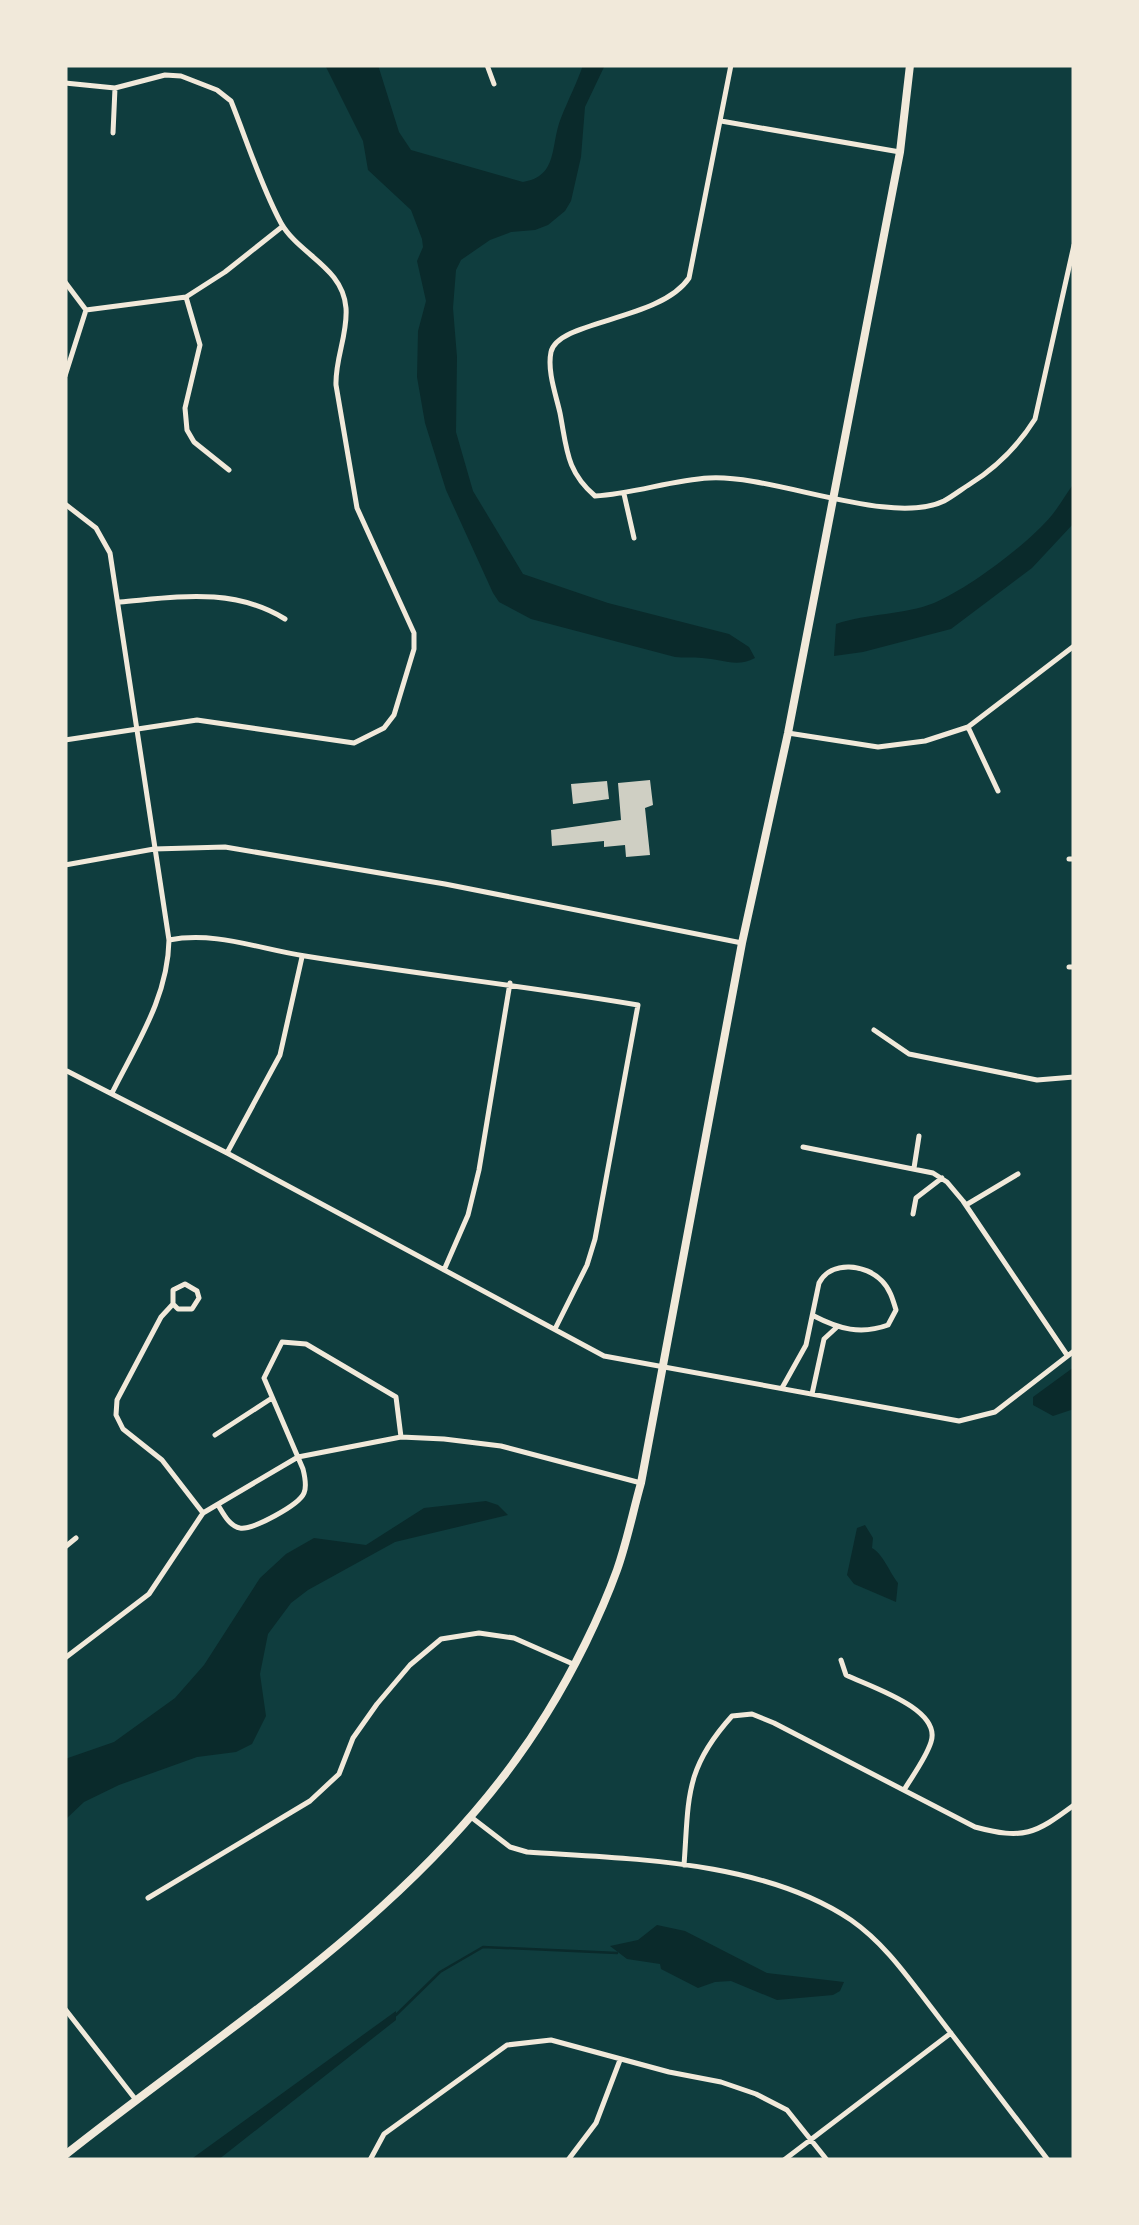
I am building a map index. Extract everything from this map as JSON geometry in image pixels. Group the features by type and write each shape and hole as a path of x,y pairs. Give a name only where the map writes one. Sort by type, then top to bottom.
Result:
{"main road":[{"path":"65,2156 336,1946 403,1888 471,1817 546,1715 617,1570 641,1483 742,943 788,732 900,152 910,65"}],"street":[{"path":"488,65 494,84"},
{"path":"731,65 689,278 682,290 653,307 564,334 552,348 550,366 572,472 595,496 710,478 758,482 833,499 912,508 942,502 980,478 1019,444 1035,419 1074,245"},
{"path":"65,83 114,88 165,75 181,76 217,90 231,101 283,226 334,276 342,292 346,307 336,385 358,508 414,633 414,649 394,715 370,738 354,743 197,720 65,740"},
{"path":"113,133 114,88"},
{"path":"721,120 900,152"},
{"path":"86,310 186,296 225,272 283,226"},
{"path":"65,282 86,310"},
{"path":"186,296 200,345 185,408 187,430 194,442 230,470"},
{"path":"65,376 86,310"},
{"path":"624,494 634,538"},
{"path":"65,504 96,528 104,540 120,602 169,940 168,967 158,1002 112,1093"},
{"path":"120,602 208,594 262,606 285,620"},
{"path":"788,732 878,747 925,741 968,727 1071,648 1074,657"},
{"path":"968,727 998,791"},
{"path":"65,864 154,848 225,847 445,884 742,943"},
{"path":"169,940 194,935 302,956 510,983 638,1005 595,1239 587,1265 555,1329"},
{"path":"227,1153 280,1055 302,956"},
{"path":"444,1270 468,1215 479,1170 510,983"},
{"path":"874,1030 909,1054 1037,1080 1074,1077"},
{"path":"67,1071 604,1356 959,1421 995,1412 1071,1353 966,1204 942,1178 914,1168 879,1165 803,1147"},
{"path":"914,1168 919,1136"},
{"path":"966,1204 1018,1174"},
{"path":"913,1214 916,1198 942,1178"},
{"path":"782,1388 806,1345 819,1283 832,1268 858,1269 881,1279 896,1310 888,1325 862,1331 814,1316"},
{"path":"185,1284 197,1291 199,1298 192,1310 185,1311 173,1304 178,1286 185,1284"},
{"path":"173,1304 161,1317 117,1400 116,1415 123,1428 162,1460 203,1513"},
{"path":"812,1394 824,1339 838,1326"},
{"path":"218,1504 229,1522 240,1528 254,1526 303,1496 306,1481 298,1456 264,1378 282,1342 306,1344 396,1397 401,1437"},
{"path":"215,1434 272,1398"},
{"path":"65,1658 149,1594 203,1513 298,1456 401,1437 502,1446 641,1483"},
{"path":"65,1547 76,1538"},
{"path":"148,1898 310,1801 339,1774 353,1738 376,1704 410,1665 440,1640 479,1633 514,1638 573,1664"},
{"path":"841,1660 846,1675 926,1715 933,1730 931,1743 904,1790"},
{"path":"684,1864 691,1778 732,1716 752,1714 774,1723 975,1827 1007,1836 1041,1829 1074,1805"},
{"path":"471,1817 510,1847 528,1852 684,1864 796,1892 850,1920 885,1948 1048,2160"},
{"path":"65,2009 136,2100"},
{"path":"784,2160 951,2034"},
{"path":"370,2160 384,2134 507,2044 551,2040 756,2094 788,2110 826,2160"},
{"path":"568,2160 596,2123 620,2060"}],"water":[{"path":"325,65 378,65 399,132 411,150 523,182 535,179 548,166 561,118 583,65 605,65 585,107 581,157 565,211 548,225 490,240 461,260 456,270 456,432 473,491 523,574 608,603 729,634 749,647 755,658 735,663 675,657 531,619 499,602 446,490 425,423 417,377 418,331 426,301 417,261 422,239 411,210 368,170 363,141"},
{"path":"1074,483 1074,523 1032,568 951,629 834,656 836,624 922,607 963,587 1028,539 1052,515"},
{"path":"1074,1367 1074,1409 1053,1416 1033,1405 1033,1397"},
{"path":"486,1501 498,1505 508,1515 395,1542 291,1603 268,1634 260,1674 266,1716 252,1744 236,1752 197,1757 119,1785 84,1802 65,1820 65,1759 114,1742 175,1698 204,1665 260,1578 286,1554 314,1538 366,1545 424,1508"},
{"path":"865,1525 873,1538 872,1548 898,1583 896,1602 854,1584 847,1575 857,1528"},
{"path":"657,1925 685,1931 767,1973 844,1982 833,1995 777,2000 731,1981 698,1988 661,1969 660,1964 627,1959 610,1946 638,1940"},
{"path":"396,2011 396,2020 218,2160 190,2160"}],"building":[{"path":"650,780 653,805 645,808 650,855 626,857 625,845 604,847 604,841 552,846 551,830 621,820 618,783"},
{"path":"607,781 609,799 573,804 571,784"}],"waterway":[{"path":"396,2015 440,1972 483,1947 617,1953"}]}
